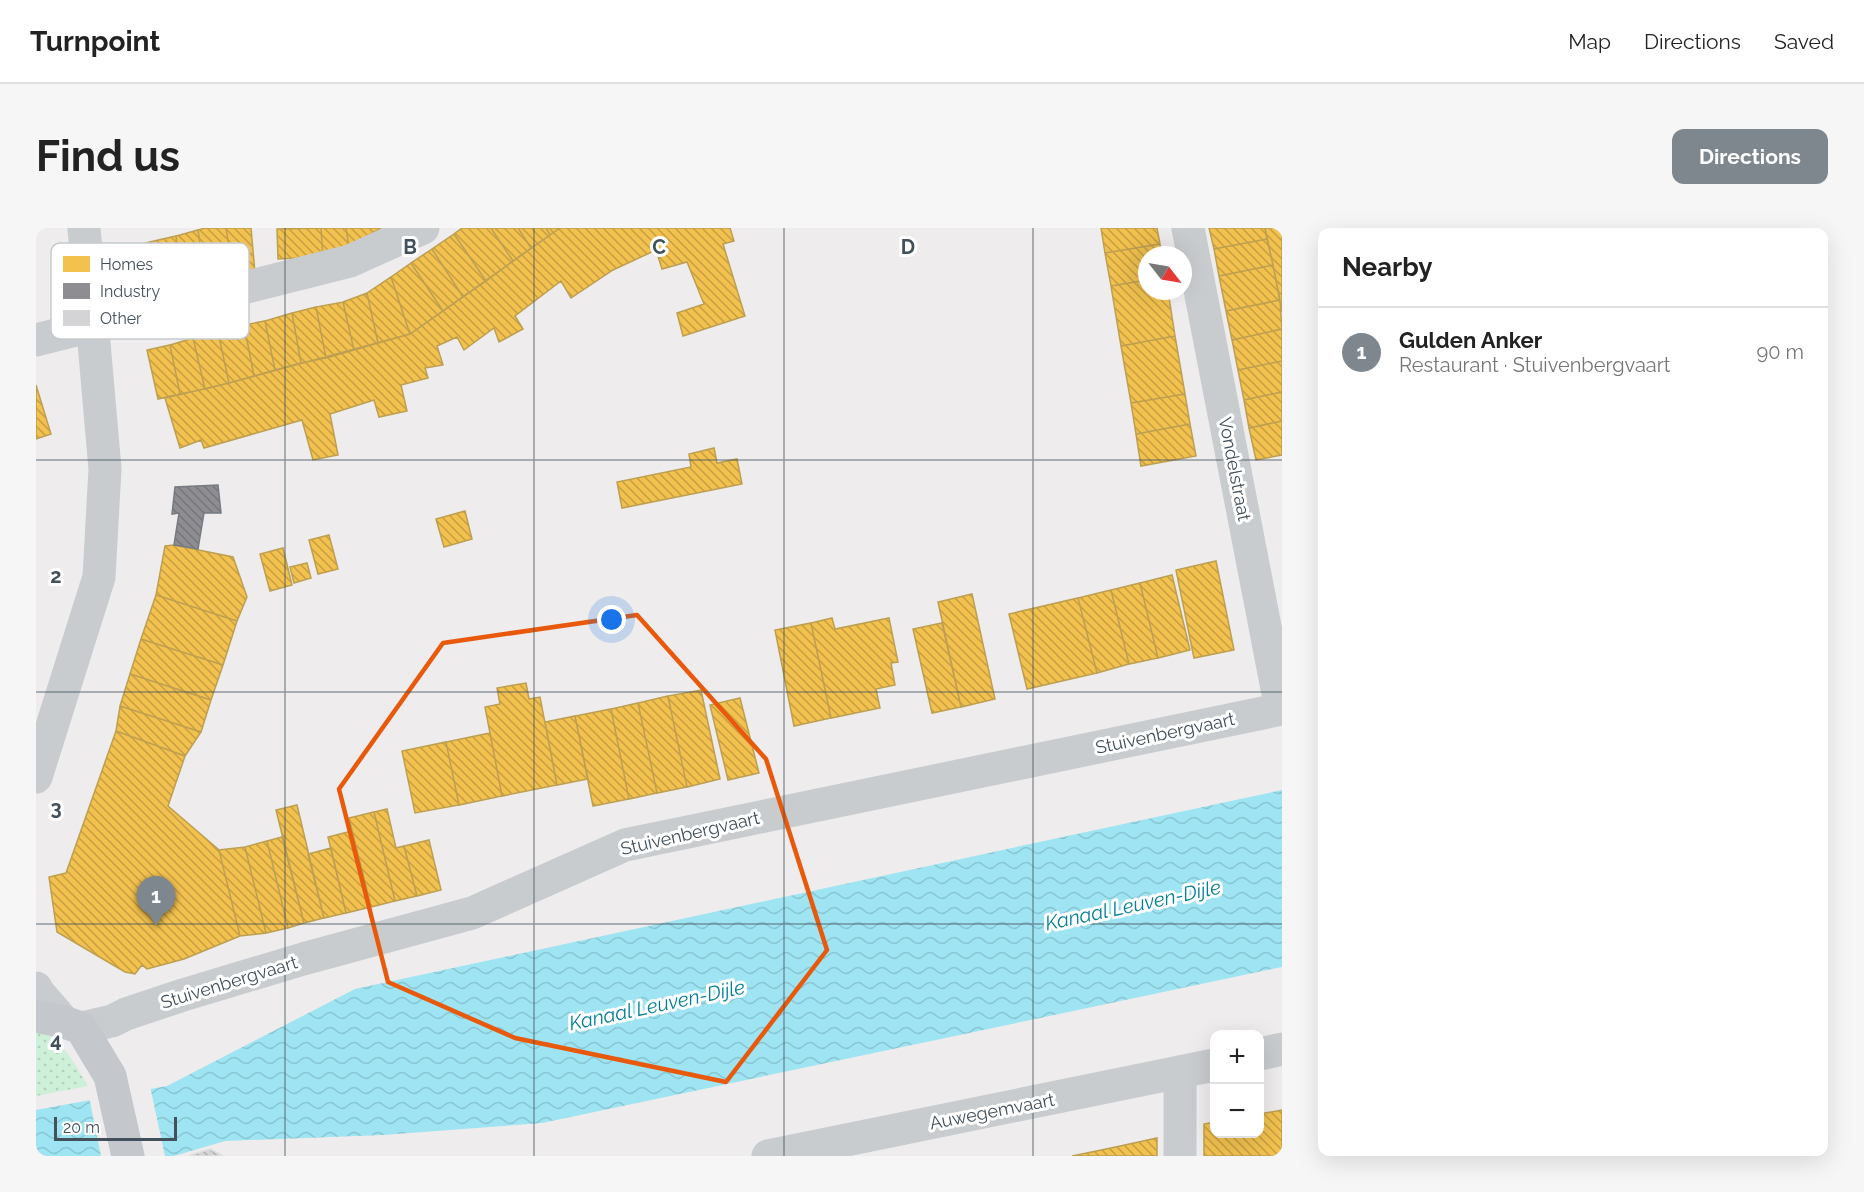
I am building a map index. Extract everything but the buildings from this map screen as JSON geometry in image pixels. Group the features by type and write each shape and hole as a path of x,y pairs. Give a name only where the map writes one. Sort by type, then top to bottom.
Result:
{"main road":[{"path":"60,1022 110,1076 128,1156"}],"street":[{"path":"84,228 85,243"},
{"path":"249,286 350,261 423,228"},
{"name":"Vondelstraat","path":"1188,228 1282,709"},
{"path":"36,340 51,336"},
{"path":"36,777 99,577 105,469 93,339"},
{"name":"Stuivenbergvaart","path":"60,1022 112,1021 183,995 303,959 472,913 625,845 1282,709"},
{"path":"36,988 60,1022"},
{"path":"1264,1053 1282,1049"},
{"name":"Auwegemvaart","path":"768,1156 1210,1066"},
{"path":"1180,1073 1180,1156"}],"highlighted area":[{"path":"637,615 766,759 827,950 726,1082 515,1038 388,982 339,789 443,643"}],"green space":[{"path":"36,1032 45,1034 60,1045 88,1086 36,1096"}],"water":[{"name":"Kanaal Leuven-Dijle","path":"1282,790 1282,967 542,1123 383,1135 225,1141 174,1156 36,1156 36,1110 167,1086 355,989"}],"pier":[{"path":"150,1086 165,1156 101,1156 89,1097"}],"place":[{"name":"Gulden Anker","path":"156,926"}]}
